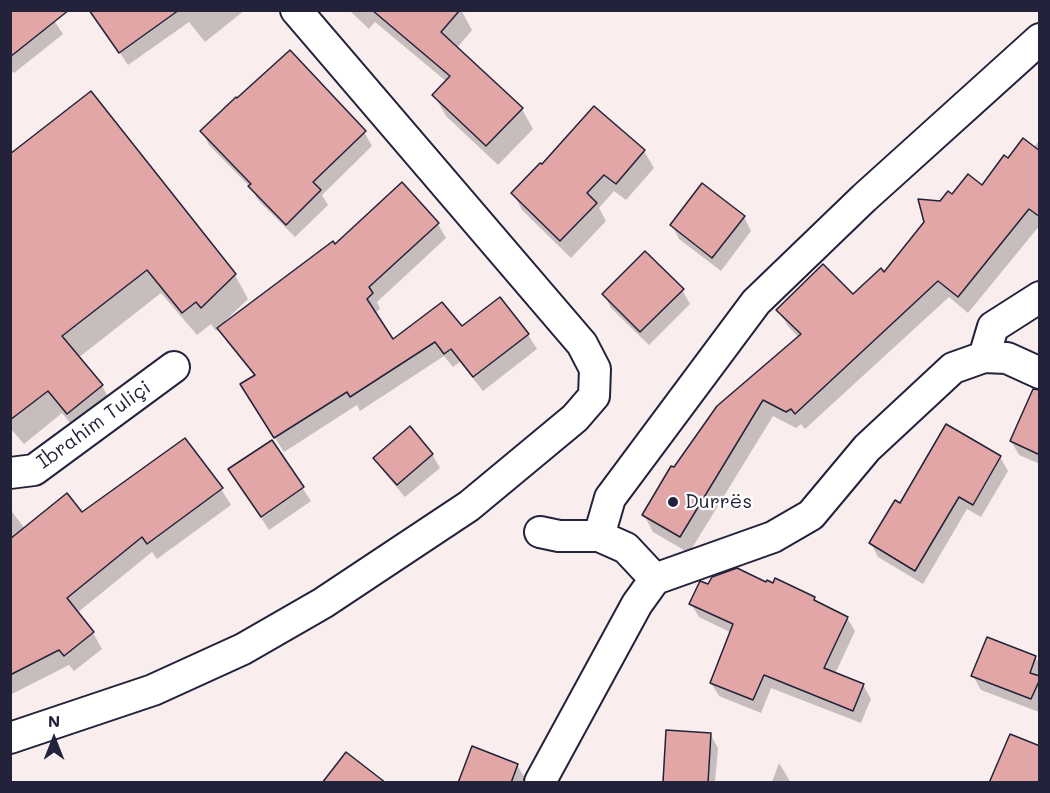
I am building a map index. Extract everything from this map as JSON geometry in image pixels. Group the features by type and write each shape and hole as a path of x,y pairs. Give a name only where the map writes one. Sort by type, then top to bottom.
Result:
{"street":[{"path":"10,738 153,690 243,649 323,603 469,506 575,418 594,396 595,369 582,345 296,10"},
{"path":"599,536 610,498 756,302 864,198 1040,39"},
{"path":"984,357 993,327 1040,297"},
{"path":"540,783 637,604 655,579 773,537 811,515 867,448 953,368 984,357 1007,358 1040,373"},
{"name":"Ibrahim Tuliçi","path":"10,473 34,470 174,367"},
{"path":"540,532 559,536 599,536 626,548 655,579"}],"building":[{"path":"10,10 69,10 10,57"},
{"path":"89,10 179,10 119,53"},
{"path":"372,10 460,10 441,32 523,108 486,146 432,95 450,76"},
{"path":"290,50 366,131 313,182 321,190 286,225 248,186 251,184 200,131"},
{"path":"91,91 236,274 201,308 196,302 182,313 147,270 62,336 103,385 67,414 48,391 10,420 10,154"},
{"path":"594,106 645,150 616,184 604,175 587,193 597,203 560,241 511,193 540,163 542,164"},
{"path":"1023,138 1040,151 1040,217 1029,209 958,297 938,281 795,414 791,409 786,412 763,400 680,537 642,515 671,466 674,467 717,406 801,334 776,310 823,264 853,294 881,268 884,272 924,222 918,199 940,201 948,191 952,194 968,174 982,185 1004,155 1008,158"},
{"path":"402,182 439,223 369,287 373,293 367,299 393,339 442,302 462,326 500,297 529,334 473,377 451,349 444,354 435,342 350,397 347,392 274,438 240,384 255,375 217,328 333,241 335,244"},
{"path":"702,183 745,216 712,258 670,225"},
{"path":"645,251 684,289 640,332 602,294"},
{"path":"1033,389 1040,390 1040,455 1010,441"},
{"path":"946,424 1001,456 973,505 959,497 915,571 869,543 895,500 900,503"},
{"path":"410,426 433,454 397,485 373,458"},
{"path":"185,438 223,488 147,544 142,537 67,598 94,632 64,656 59,650 10,675 10,539 67,493 82,512"},
{"path":"272,440 304,487 261,517 228,469"},
{"path":"737,568 766,582 767,580 773,583 775,578 815,597 814,600 848,617 824,668 864,684 853,711 764,675 753,700 710,683 733,624 689,604 700,581 708,584 712,577"},
{"path":"987,637 1036,656 1030,673 1040,676 1040,679 1031,699 971,676"},
{"path":"666,730 711,733 708,783 663,782"},
{"path":"1010,734 1040,746 1040,783 989,783"},
{"path":"472,746 518,764 511,783 458,783"},
{"path":"346,752 386,783 322,783"}],"place":[{"name":"Durrës","path":"673,502"}]}
